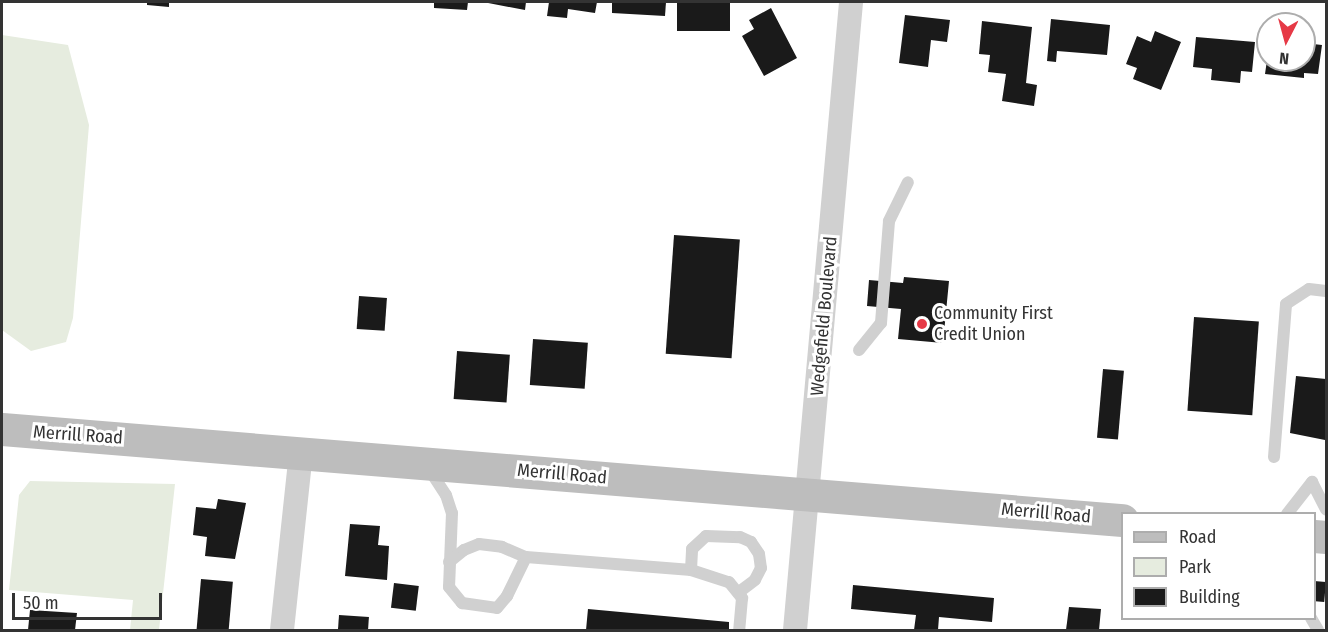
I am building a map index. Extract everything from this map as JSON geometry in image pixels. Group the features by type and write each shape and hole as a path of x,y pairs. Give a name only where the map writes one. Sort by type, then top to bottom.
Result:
{"main road":[{"name":"Merrill Road","path":"2,429 1121,520"}],"street":[{"name":"Wedgefield Boulevard","path":"795,630 851,2"},
{"path":"282,630 301,453"}],"lane":[{"path":"859,350 881,323 889,221 908,182"},
{"path":"1274,457 1286,304 1309,289 1326,291"},
{"path":"425,462 446,495 452,513 449,587 462,603 497,608 507,596 525,557"},
{"path":"1288,512 1312,482 1326,510"},
{"path":"691,570 692,549 706,536 740,537 751,542 759,554 761,568 755,580 738,593"},
{"path":"449,562 464,550 478,544 502,547 525,557 691,570 729,582 738,593 742,598 739,630"}],"green space":[{"path":"2,35 68,45 89,125 73,318 66,342 31,351 2,330"},
{"path":"30,481 175,484 159,630 130,630 133,600 9,590 19,495"}],"building":[{"path":"147,2 169,2 169,7 147,5"},
{"path":"434,2 468,2 467,10 434,8"},
{"path":"483,2 526,2 525,10"},
{"path":"549,2 597,2 595,13 568,9 567,18 547,16"},
{"path":"612,2 666,2 665,16 612,13"},
{"path":"677,2 730,2 730,31 677,31"},
{"path":"771,8 797,58 764,76 742,36 754,29 749,20"},
{"path":"905,15 950,20 947,42 931,40 928,67 899,63"},
{"path":"1051,19 1110,25 1107,55 1057,51 1056,62 1047,61"},
{"path":"982,21 1032,27 1026,83 1037,85 1034,106 1002,101 1006,74 988,72 990,55 979,54"},
{"path":"1155,31 1181,42 1161,90 1133,79 1137,68 1126,64 1137,36 1151,42"},
{"path":"1196,37 1255,42 1252,72 1241,71 1240,83 1211,80 1212,69 1193,67"},
{"path":"1316,44 1322,45 1318,74 1304,73 1304,78 1265,74 1265,72 1316,72"},
{"path":"674,235 740,240 732,358 666,354"},
{"name":"Community First Credit Union","path":"904,277 949,281 943,343 898,339 901,309 867,306 869,280 903,283"},
{"path":"359,296 387,298 385,331 357,329"},
{"path":"1194,317 1259,322 1252,415 1187,411"},
{"path":"533,339 588,343 585,389 530,385"},
{"path":"457,351 510,355 507,403 454,399"},
{"path":"1103,369 1124,371 1118,440 1097,438"},
{"path":"1296,376 1326,379 1325,440 1290,433"},
{"path":"218,499 246,503 235,559 205,556 207,537 193,535 196,507 216,509"},
{"path":"350,524 380,526 378,545 389,546 387,580 345,576"},
{"path":"201,579 233,582 229,630 197,630"},
{"path":"1316,581 1326,582 1324,602 1316,601"},
{"path":"394,583 419,586 416,611 391,608"},
{"path":"853,585 994,598 992,622 939,617 938,630 914,630 916,615 851,609"},
{"path":"1069,607 1101,609 1099,630 1066,630"},
{"path":"588,609 729,622 729,630 586,630"},
{"path":"30,610 77,613 75,630 28,630"},
{"path":"339,615 369,617 368,630 338,630"}],"place":[{"name":"Community First Credit Union","path":"922,324"}]}
